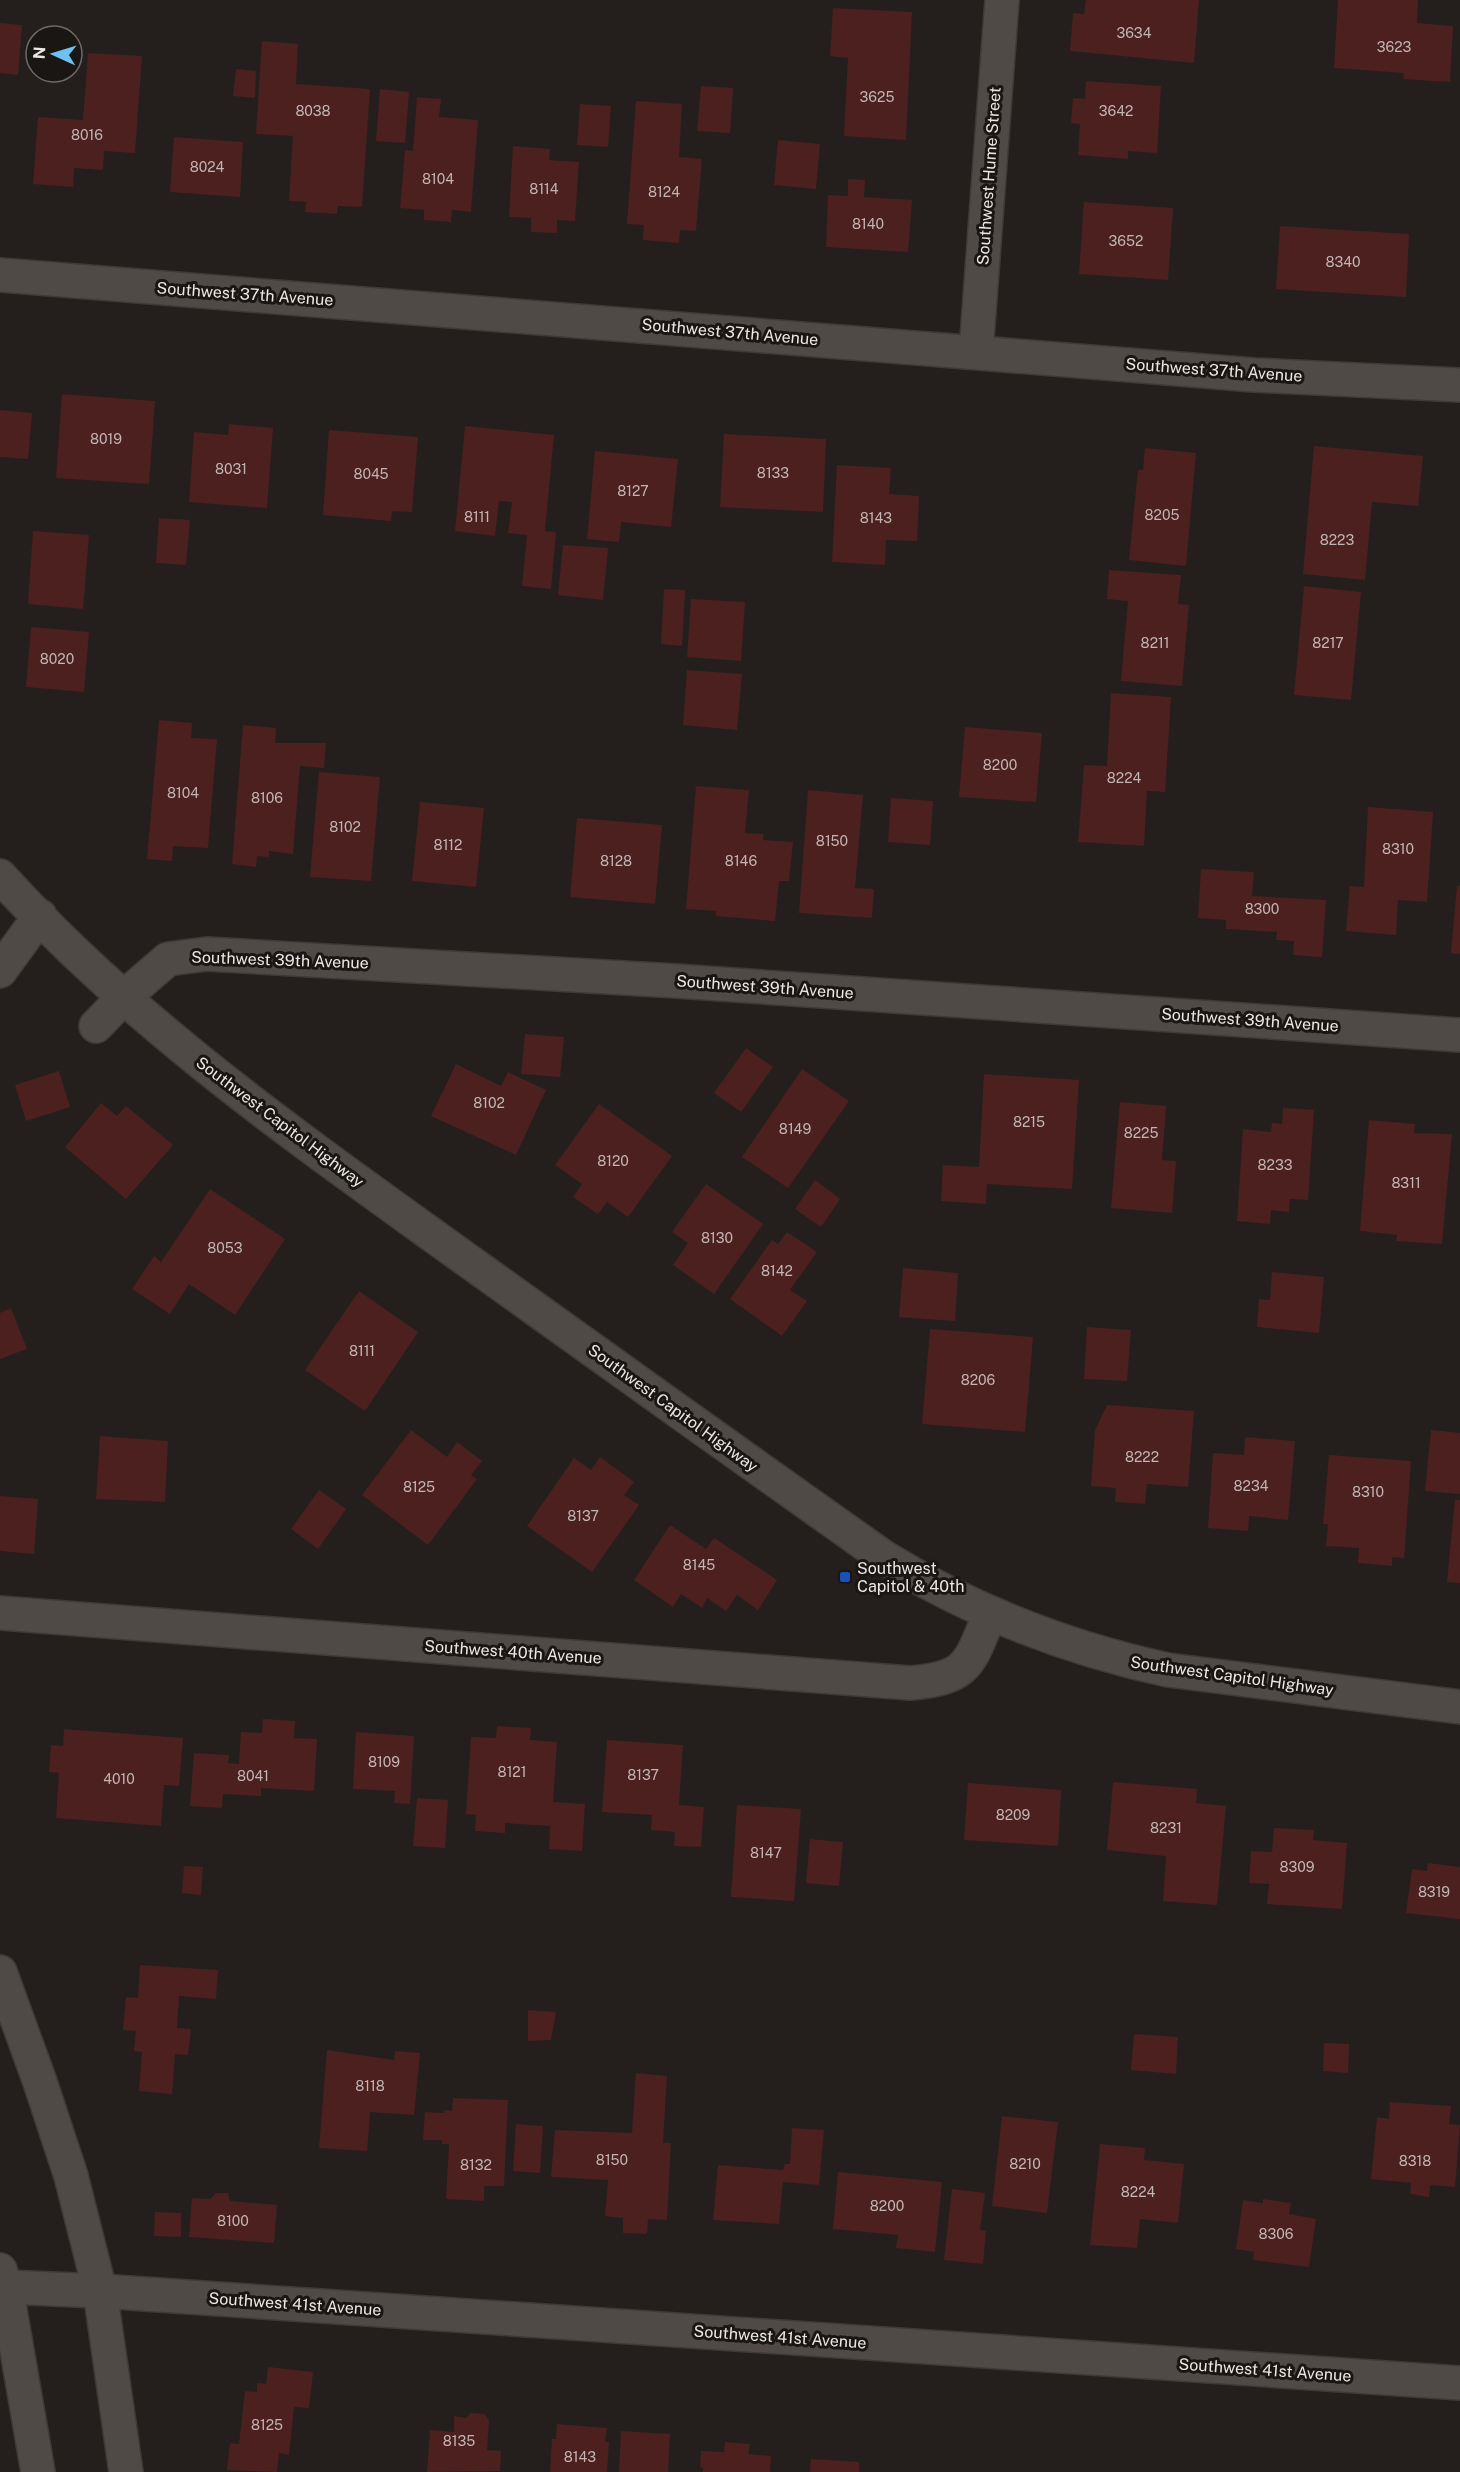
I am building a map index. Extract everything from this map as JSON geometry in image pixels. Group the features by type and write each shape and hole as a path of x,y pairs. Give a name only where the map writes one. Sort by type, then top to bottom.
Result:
{"street":[{"name":"Southwest Hume Street","path":"976,352 1002,0"},
{"name":"Southwest 37th Avenue","path":"0,275 1254,375 1460,385"},
{"name":"Southwest Capitol Highway","path":"0,876 86,963 223,1081 310,1147 747,1460 882,1556 923,1581 990,1614 1090,1651 1168,1670 1460,1707"},
{"path":"0,971 40,916"},
{"name":"Southwest 39th Avenue","path":"96,1026 124,997 168,959 207,954 676,981 1460,1035"},
{"name":"Southwest 40th Avenue","path":"0,1613 910,1683 943,1679 963,1668 971,1659 990,1614"},
{"path":"0,1972 71,2176 100,2291 126,2472"},
{"path":"3,2278 38,2472"},
{"name":"Southwest 41st Avenue","path":"3,2278 100,2291 1460,2383"}],"building":[{"path":"1086,0 1199,0 1194,63 1070,51 1073,13 1084,14"},
{"path":"1338,0 1418,0 1417,23 1453,26 1450,82 1403,79 1404,73 1334,68"},
{"path":"833,8 912,12 906,140 844,136 848,58 830,56"},
{"path":"0,23 22,25 18,75 0,73"},
{"path":"262,41 298,44 296,84 370,89 362,207 338,206 337,214 305,212 306,202 289,201 293,136 256,134"},
{"path":"88,53 142,56 135,153 104,151 103,170 74,168 73,187 33,184 38,117 83,120"},
{"path":"236,69 256,71 255,98 233,96"},
{"path":"1086,81 1161,86 1157,153 1128,151 1128,159 1078,155 1080,124 1071,123 1073,98 1085,99"},
{"path":"701,86 733,88 730,133 697,131"},
{"path":"380,89 409,92 405,143 376,141"},
{"path":"417,97 441,99 439,117 478,120 471,212 452,210 451,222 424,220 424,210 400,208 405,150 413,151"},
{"path":"636,101 682,104 679,157 702,159 696,231 680,230 679,243 643,240 644,225 627,224"},
{"path":"580,104 611,106 608,147 577,145"},
{"path":"174,137 243,142 240,197 170,192"},
{"path":"778,140 820,144 816,189 774,185"},
{"path":"513,146 550,149 549,160 579,162 575,221 557,220 557,233 531,232 531,218 509,217"},
{"path":"848,179 865,180 864,197 912,200 908,252 826,247 828,195 848,196"},
{"path":"1084,202 1173,208 1168,280 1079,274"},
{"path":"1280,226 1409,234 1406,297 1276,289"},
{"path":"62,394 155,401 149,484 56,478"},
{"path":"0,410 32,413 28,459 0,457"},
{"path":"229,424 273,428 267,508 189,502 194,432 228,435"},
{"path":"465,426 554,435 545,531 556,532 551,589 522,586 527,535 508,533 512,502 499,501 495,536 455,531"},
{"path":"329,430 418,437 412,512 392,511 391,521 323,515"},
{"path":"724,434 826,439 823,512 720,507"},
{"path":"1314,446 1423,456 1418,506 1372,502 1365,580 1303,574"},
{"path":"1145,448 1196,453 1186,566 1129,560 1138,470 1143,470"},
{"path":"595,451 678,459 671,527 621,522 619,542 587,539"},
{"path":"837,465 891,468 889,494 919,496 917,541 886,540 885,565 832,562"},
{"path":"159,518 190,520 186,565 156,563"},
{"path":"33,531 89,535 83,609 28,604"},
{"path":"563,545 608,548 603,600 558,595"},
{"path":"1109,570 1181,575 1178,604 1189,605 1182,686 1121,681 1128,601 1107,599"},
{"path":"1304,586 1361,592 1351,700 1294,695"},
{"path":"664,589 685,590 682,646 661,644"},
{"path":"691,599 745,602 741,661 687,657"},
{"path":"31,627 89,632 84,692 26,687"},
{"path":"687,670 742,674 737,730 683,725"},
{"path":"1111,693 1171,697 1165,792 1147,791 1144,846 1078,842 1084,765 1107,766"},
{"path":"159,720 192,723 191,738 217,739 208,848 173,846 172,861 147,859"},
{"path":"243,725 276,728 275,743 326,743 324,768 300,766 293,854 269,851 269,857 257,856 256,867 232,864"},
{"path":"965,727 1042,733 1036,802 959,797"},
{"path":"319,772 380,777 371,881 310,877"},
{"path":"696,786 749,790 745,833 764,834 763,840 793,842 789,881 779,881 775,921 716,916 716,911 686,909"},
{"path":"808,790 863,795 855,888 874,889 872,918 799,913"},
{"path":"891,798 933,801 930,845 888,842"},
{"path":"420,802 484,808 476,887 412,881"},
{"path":"1368,807 1433,812 1427,902 1398,900 1396,935 1346,931 1350,886 1364,887"},
{"path":"577,818 662,825 655,904 570,897"},
{"path":"1201,869 1254,872 1252,896 1326,900 1322,957 1293,955 1294,941 1276,940 1277,932 1226,929 1226,920 1198,918"},
{"path":"1457,885 1460,886 1460,954 1451,953"},
{"path":"525,1034 564,1037 560,1077 521,1074"},
{"path":"746,1048 773,1067 741,1112 714,1093"},
{"path":"456,1064 501,1086 508,1072 546,1090 516,1155 431,1116"},
{"path":"802,1069 849,1101 788,1188 742,1157"},
{"path":"59,1071 70,1107 26,1121 15,1085"},
{"path":"984,1074 1079,1080 1072,1189 987,1184 986,1204 941,1201 943,1165 979,1167"},
{"path":"1120,1102 1166,1106 1162,1160 1176,1161 1172,1213 1111,1208"},
{"path":"101,1103 117,1116 126,1106 173,1145 126,1199 65,1147"},
{"path":"599,1104 672,1156 628,1217 607,1202 598,1214 573,1197 582,1184 555,1165"},
{"path":"1283,1108 1314,1110 1308,1200 1290,1199 1289,1212 1271,1210 1270,1224 1237,1221 1243,1129 1271,1132 1272,1123 1282,1124"},
{"path":"1369,1120 1415,1124 1414,1133 1452,1134 1442,1244 1396,1241 1397,1235 1360,1231"},
{"path":"815,1180 840,1199 821,1227 795,1209"},
{"path":"706,1184 763,1224 714,1294 673,1265 688,1243 672,1232"},
{"path":"210,1189 285,1239 235,1315 189,1284 170,1314 132,1289 154,1256 161,1262"},
{"path":"787,1232 817,1252 790,1290 807,1301 782,1336 730,1299 772,1240 778,1244"},
{"path":"903,1268 958,1273 955,1321 899,1317"},
{"path":"1272,1272 1324,1277 1319,1333 1257,1327 1259,1299 1270,1300"},
{"path":"359,1291 418,1332 365,1411 305,1370"},
{"path":"11,1308 27,1349 0,1359 0,1313"},
{"path":"1087,1327 1131,1330 1127,1381 1084,1379"},
{"path":"930,1329 1033,1337 1025,1432 922,1424"},
{"path":"1107,1405 1194,1411 1188,1487 1147,1484 1145,1504 1115,1502 1116,1488 1091,1486 1095,1430"},
{"path":"411,1430 447,1457 457,1442 482,1461 471,1475 477,1479 428,1545 362,1495"},
{"path":"1431,1430 1460,1433 1460,1494 1425,1491"},
{"path":"100,1436 168,1441 165,1502 96,1499"},
{"path":"1245,1437 1295,1441 1288,1520 1249,1516 1248,1531 1208,1528 1213,1453 1244,1455"},
{"path":"1329,1455 1411,1461 1404,1558 1392,1557 1392,1566 1358,1563 1359,1548 1326,1546 1328,1524 1323,1524"},
{"path":"600,1457 634,1482 624,1495 639,1505 592,1572 527,1526 574,1458 591,1470"},
{"path":"319,1490 346,1509 318,1549 291,1529"},
{"path":"0,1496 38,1499 34,1554 0,1551"},
{"path":"1455,1500 1460,1500 1460,1583 1447,1582"},
{"path":"670,1525 706,1549 714,1538 777,1580 758,1610 737,1595 726,1611 707,1598 702,1608 681,1594 673,1607 634,1580"},
{"path":"263,1719 295,1721 294,1738 317,1739 314,1791 261,1788 261,1796 223,1794 222,1808 190,1806 194,1753 229,1755 228,1763 239,1764 241,1732 262,1733"},
{"path":"497,1726 531,1728 530,1740 557,1742 553,1802 585,1804 582,1851 549,1849 550,1826 505,1823 505,1833 475,1831 476,1815 466,1814 471,1737 496,1738"},
{"path":"64,1729 183,1738 179,1786 164,1785 161,1826 56,1818 59,1773 49,1772 51,1745 63,1746"},
{"path":"356,1732 414,1736 410,1804 394,1803 395,1791 353,1789"},
{"path":"607,1740 683,1745 679,1805 704,1807 701,1847 674,1846 675,1832 651,1830 652,1815 602,1812"},
{"path":"1113,1782 1197,1789 1196,1803 1226,1806 1217,1905 1163,1901 1166,1856 1107,1850"},
{"path":"968,1783 1061,1790 1058,1846 964,1840"},
{"path":"417,1798 448,1800 445,1848 413,1846"},
{"path":"737,1805 801,1809 794,1901 731,1897"},
{"path":"1274,1828 1314,1830 1313,1840 1347,1843 1342,1909 1267,1904 1269,1884 1249,1883 1251,1851 1272,1852"},
{"path":"810,1839 843,1842 839,1886 806,1883"},
{"path":"1428,1863 1460,1867 1460,1919 1406,1913 1412,1869 1427,1871"},
{"path":"184,1866 203,1867 201,1895 182,1893"},
{"path":"140,1965 218,1970 216,1999 179,1996 177,2028 191,2029 188,2055 175,2054 172,2094 139,2091 142,2052 134,2051 136,2031 123,2030 126,1997 138,1998"},
{"path":"528,2010 556,2012 551,2040 528,2041"},
{"path":"1134,2034 1178,2037 1176,2074 1131,2070"},
{"path":"1324,2043 1349,2044 1348,2073 1323,2071"},
{"path":"327,2050 394,2060 395,2051 420,2053 414,2115 370,2112 367,2151 319,2148"},
{"path":"636,2073 667,2076 663,2143 671,2143 667,2220 648,2219 647,2234 623,2233 623,2218 605,2216 608,2180 551,2177 555,2130 632,2133"},
{"path":"453,2098 508,2100 504,2186 484,2186 484,2201 446,2199 449,2144 442,2144 442,2140 423,2140 425,2112 452,2111"},
{"path":"1390,2102 1451,2106 1449,2124 1460,2125 1455,2187 1430,2185 1429,2197 1410,2194 1411,2183 1371,2179 1377,2117 1389,2119"},
{"path":"1002,2116 1058,2122 1047,2213 992,2206"},
{"path":"516,2124 543,2126 540,2173 513,2171"},
{"path":"792,2128 824,2130 819,2185 783,2182 779,2224 713,2220 718,2165 783,2170 785,2164 790,2164"},
{"path":"1100,2144 1145,2148 1144,2160 1184,2164 1178,2223 1140,2219 1137,2248 1090,2245"},
{"path":"838,2172 942,2182 935,2252 896,2248 898,2235 833,2229"},
{"path":"952,2189 985,2193 980,2230 986,2231 983,2264 944,2260"},
{"path":"216,2193 228,2193 230,2201 277,2205 274,2243 189,2237 192,2198 210,2199"},
{"path":"1263,2199 1291,2203 1289,2214 1316,2219 1309,2267 1253,2260 1254,2252 1236,2249 1243,2200 1263,2203"},
{"path":"155,2212 181,2213 181,2237 154,2236"},
{"path":"268,2367 313,2372 309,2408 294,2407 289,2455 279,2453 277,2472 227,2470 230,2443 239,2444 245,2391 257,2392 257,2383 266,2384"},
{"path":"471,2413 484,2414 489,2420 487,2450 501,2451 500,2471 427,2472 430,2430 454,2432 454,2416 466,2418"},
{"path":"557,2424 607,2428 605,2442 609,2442 607,2472 550,2472 552,2439 556,2439"},
{"path":"621,2431 670,2434 668,2472 619,2472"},
{"path":"725,2442 750,2444 748,2454 771,2456 770,2472 703,2472 703,2468 700,2467 701,2451 724,2452"},
{"path":"811,2459 859,2462 859,2472 810,2472"}],"place":[{"name":"Southwest Capitol & 40th","path":"845,1577"}]}
